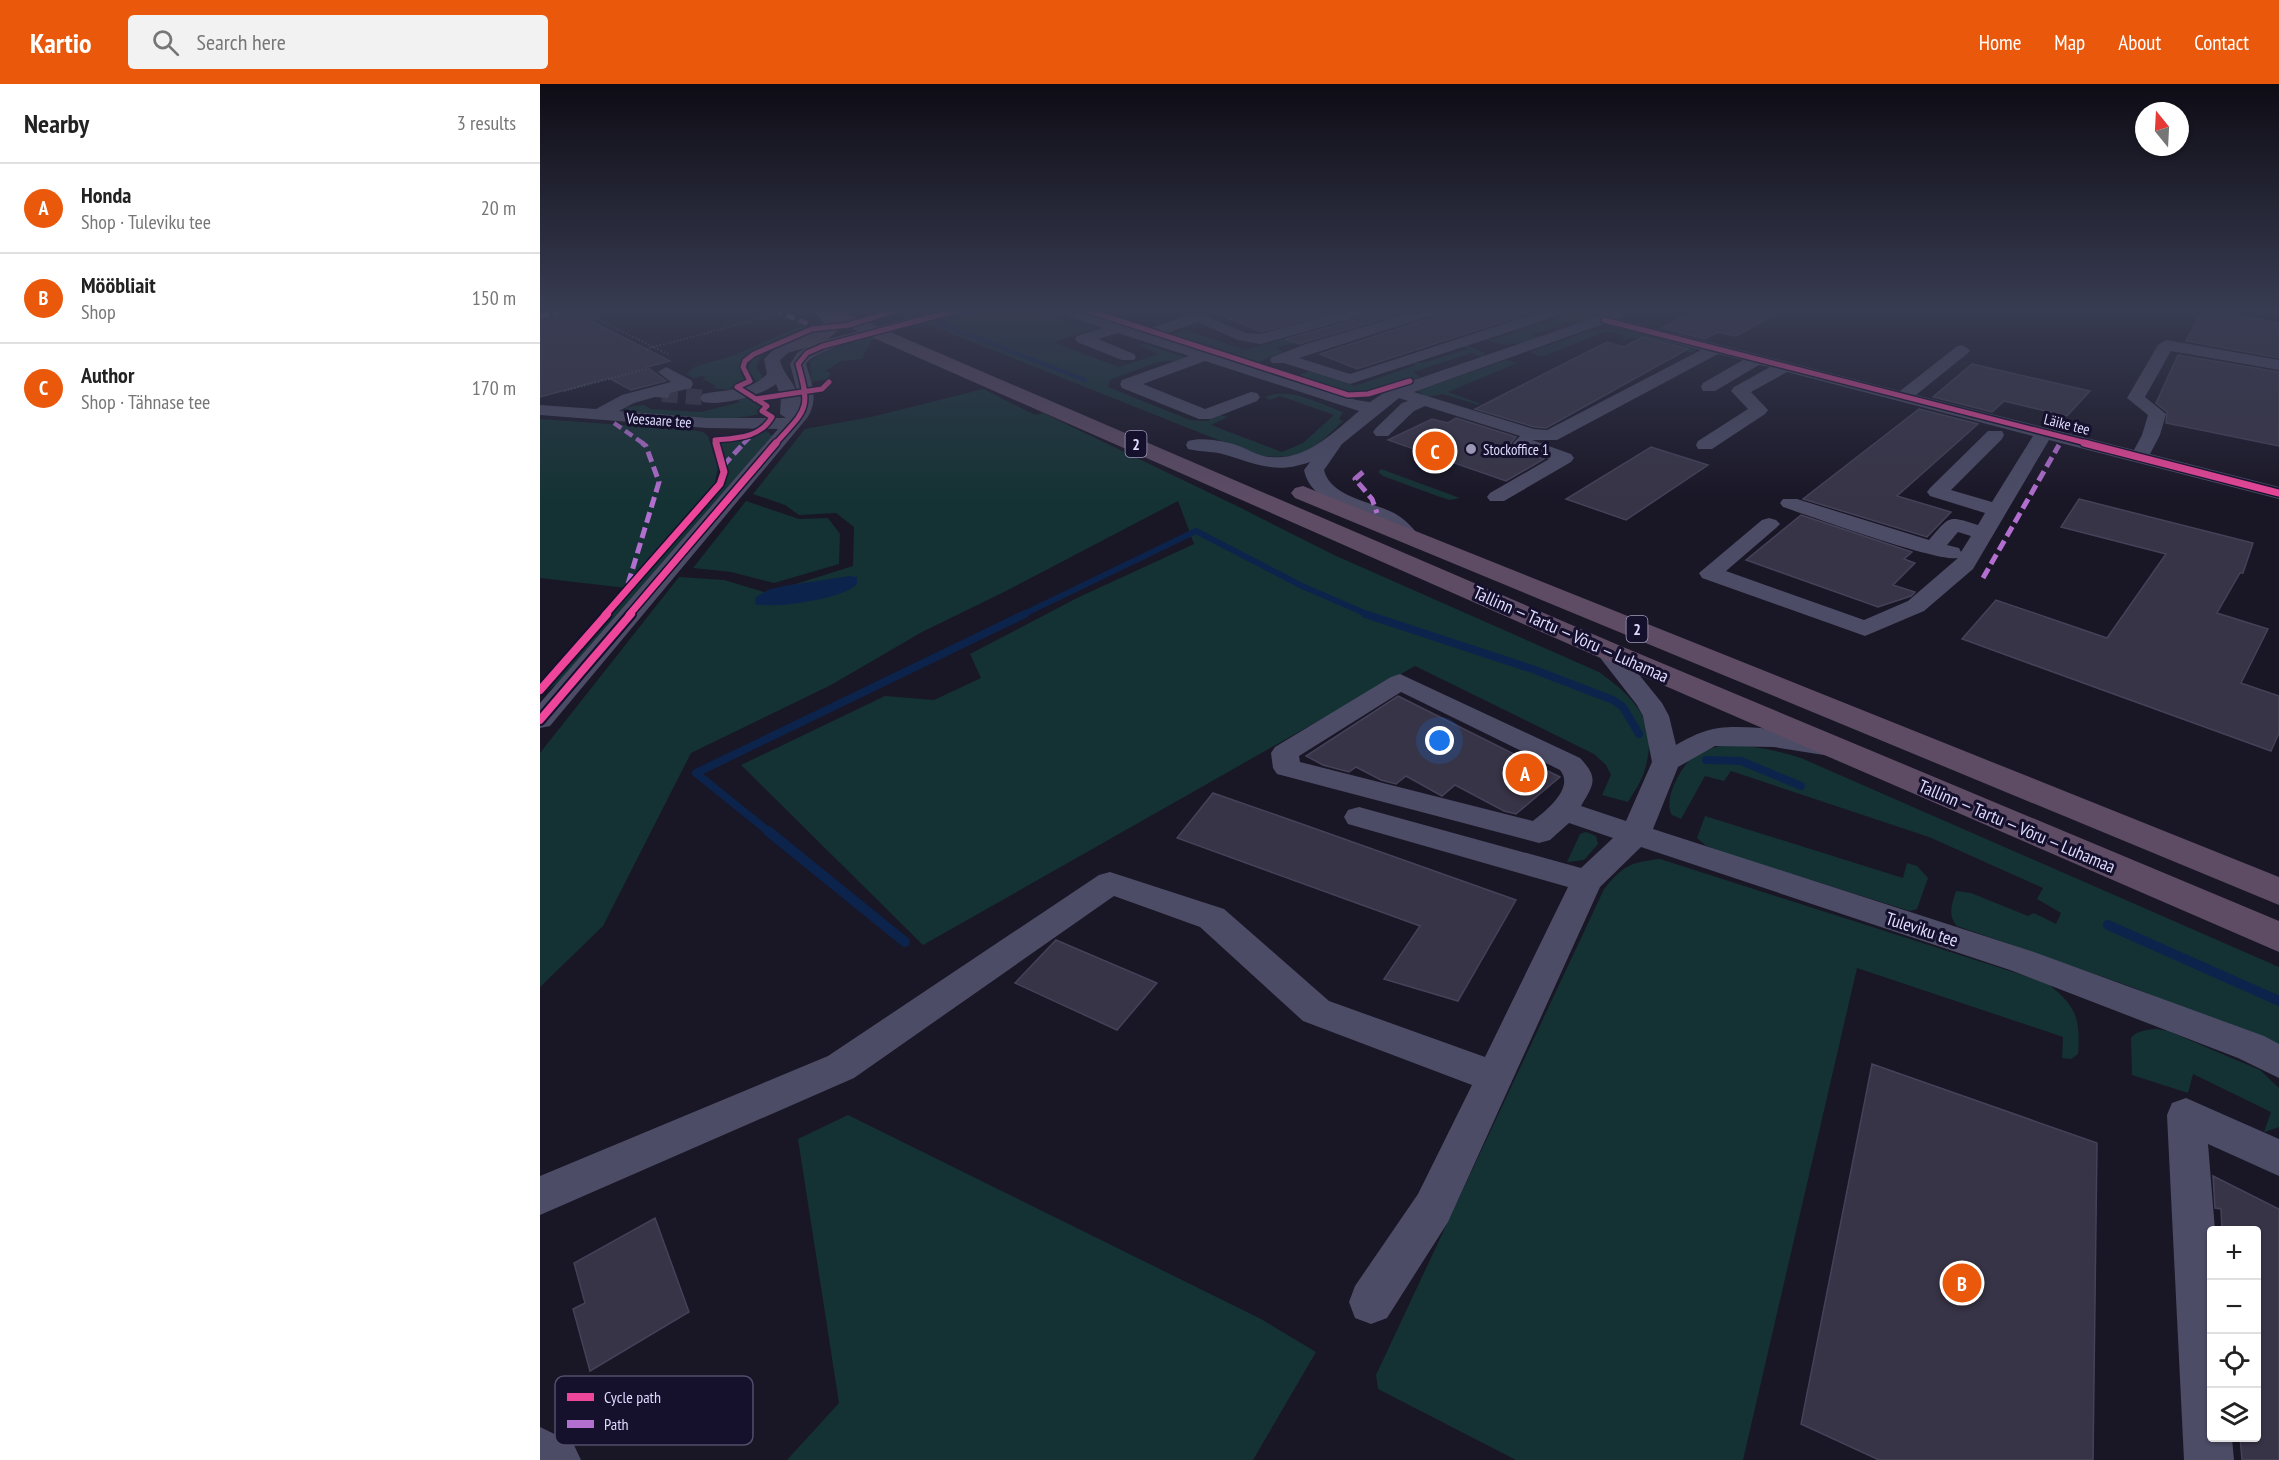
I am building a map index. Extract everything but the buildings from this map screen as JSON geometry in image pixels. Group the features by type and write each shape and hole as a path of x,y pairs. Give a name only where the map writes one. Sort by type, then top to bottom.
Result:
{"highway":[{"name":"Tallinn — Tartu — Võru — Luhamaa","path":"988,374 1606,651 2279,937"},
{"name":"Tallinn — Tartu — Võru — Luhamaa","path":"1186,441 1270,480 2279,892"}],"street":[{"path":"597,415 628,399 686,384 674,374"},
{"path":"544,712 792,424 805,405 806,391 801,374"},
{"path":"1155,374 1128,384 1205,415 1262,398 1289,383"},
{"path":"1207,374 1262,398"},
{"path":"1262,374 1353,405 1374,408"},
{"path":"1338,374 1350,378 1362,374"},
{"path":"1186,441 1227,449 1264,462 1276,463 1305,458 1334,442 1397,392 1448,374"},
{"path":"1397,392 1532,434 1550,436 1667,374"},
{"path":"1709,387 1731,374"},
{"path":"1705,445 1759,410 1740,391 1770,374"},
{"name":"Läike tee","path":"1812,374 2279,493"},
{"path":"1902,397 1932,374"},
{"path":"2139,458 2151,435 2157,414 2136,398 2149,374"},
{"path":"713,401 761,387 771,382 775,375 783,379 790,393 788,415 792,424"},
{"path":"1921,383 2078,423"},
{"name":"Veesaare tee","path":"707,423 768,415 778,411 790,400"},
{"path":"1382,432 1408,407 1425,400"},
{"name":"Veesaare tee","path":"540,410 707,423 792,424"},
{"path":"1497,497 1564,458 1522,443 1532,434"},
{"path":"1998,510 1937,492 2044,434"},
{"path":"1769,524 1710,573 1865,629 1916,606 1968,559 1998,510 2000,459 1995,435"},
{"path":"1334,442 1359,447"},
{"path":"1334,442 1314,470 1316,479 1332,494 1389,518 1407,535"},
{"path":"1790,504 1968,559"},
{"path":"1933,548 1954,524 1984,533"},
{"path":"1371,1302 1433,1208 1587,880 1635,835 1666,762 1653,710 1606,651"},
{"path":"1400,682 1570,764 1578,773 1580,784 1564,810 1539,833 1287,768 1285,753 1400,682"},
{"path":"1666,762 1705,740 1720,736 1774,738 1832,747"},
{"name":"Tuleviku tee","path":"1564,810 2022,961 2251,1047 2279,1062"},
{"path":"1359,817 1587,880"},
{"path":"540,1196 841,1067 1110,883 1212,918 1316,1011 1495,1077"},
{"path":"2209,1460 2186,1115 2279,1158"},
{"path":"540,1451 556,1460"}],"path":[{"path":"563,392 629,374"}],"green space":[{"path":"686,374 742,374 745,382 730,388 732,390 712,388 716,386 703,379 706,378 702,376 693,378"},
{"path":"751,374 761,374 763,378 757,383"},
{"path":"811,374 830,374 827,379 811,382"},
{"path":"1053,374 1125,374 1110,380 1108,387 1190,420 1207,421 1221,415 1228,417 1211,425 1282,452 1303,443 1334,415 1280,396 1269,400 1265,397 1275,394 1294,395 1343,412 1339,419 1343,421 1314,447 1296,455 1256,455"},
{"path":"1319,374 1355,386 1389,374 1417,374 1421,377 1413,380 1408,378 1371,392 1353,393 1298,376"},
{"path":"1465,374 1490,374 1448,392 1481,404 1478,405 1443,394 1427,397 1417,391"},
{"path":"983,389 1035,415 1043,413 1334,555 1599,672 1633,702 1641,713 1649,738 1645,769 1628,802 1602,795 1611,775 1606,765 1594,754 1415,666 923,945 741,765 885,696 934,700 981,678 970,654 1077,598 1194,544 1178,501 922,632 831,685 691,753 603,926 540,987 540,753 679,577 724,580 767,593 853,566 854,527 836,513 799,515 785,505 753,494 805,429 871,417"},
{"path":"741,395 762,407 756,411 759,414 711,419 629,413 625,410 627,407 644,405 651,409 701,412 740,402 735,398"},
{"path":"540,419 691,430 703,432 708,436 718,467 714,487 626,588 540,578"},
{"path":"767,431 772,436 558,683 544,693 725,484 728,470 720,443"},
{"path":"1381,469 1460,498 1450,500 1440,497 1383,476 1378,472"},
{"path":"746,501 799,519 828,518 840,534 839,564 774,583 731,572 693,568"},
{"path":"1724,745 1763,749 1801,758 2279,967 2279,1047 2129,986 1957,926 1951,914 1956,891 1971,893 2028,916 2034,913 2056,924 2061,913 2037,899 2043,888 1929,837 1731,771 1724,781 1705,776 1681,819 1672,815 1669,802 1677,778 1686,765 1702,752"},
{"path":"1705,816 1903,878 1907,863 1917,866 1928,878 1917,909 1910,911 1705,845 1697,838"},
{"path":"1586,832 1596,836 1598,844 1584,860 1567,862 1580,834"},
{"path":"1660,859 2047,983 2064,998 2074,1013 2078,1030 2078,1054 2071,1059 2062,1058 2063,1037 1857,968 1743,1460 1516,1460 1378,1389 1376,1375 1604,889 1628,866"},
{"path":"2157,1029 2168,1031 2260,1070 2279,1088 2279,1127 2264,1132 2271,1112 2193,1074 2188,1093 2132,1075 2131,1038 2139,1032"},
{"path":"848,1115 1261,1319 1316,1352 1253,1460 787,1460 839,1403 798,1139"}],"water":[{"path":"849,576 857,577 857,584 838,594 792,604 755,604 756,597 770,589"}],"waterway":[{"path":"1070,374 1085,380"},
{"path":"1022,615 1196,531 1302,586 1369,615"},
{"path":"769,832 696,773 1025,614"},
{"path":"1365,614 1535,670 1613,700 1623,707 1639,734"},
{"path":"1706,760 1741,761 1801,786"},
{"path":"768,831 905,942"},
{"path":"2108,925 2279,1001"}],"tunnel":[{"path":"662,394 709,398"}],"marked path":[{"path":"614,423 646,446 659,482 628,584"},
{"path":"723,466 750,437"},
{"path":"1983,578 2059,445"},
{"path":"1363,472 1355,479 1372,499 1377,513"}],"cycle path":[{"path":"540,690 720,484 724,472 715,440 748,436 768,424 772,417 762,411 767,406 737,387 750,381 747,374"},
{"path":"540,720 801,414 805,405 806,391 801,374"},
{"path":"1284,374 1348,395 1368,394 1410,381"},
{"path":"1816,374 2279,493"},
{"path":"755,399 822,389 829,382"}],"place":[{"name":"Stockoffice 1","path":"1471,449"},
{"name":"Author","path":"1435,451"},
{"name":"Honda","path":"1525,773"},
{"name":"Mööbliait","path":"1962,1283"}]}
